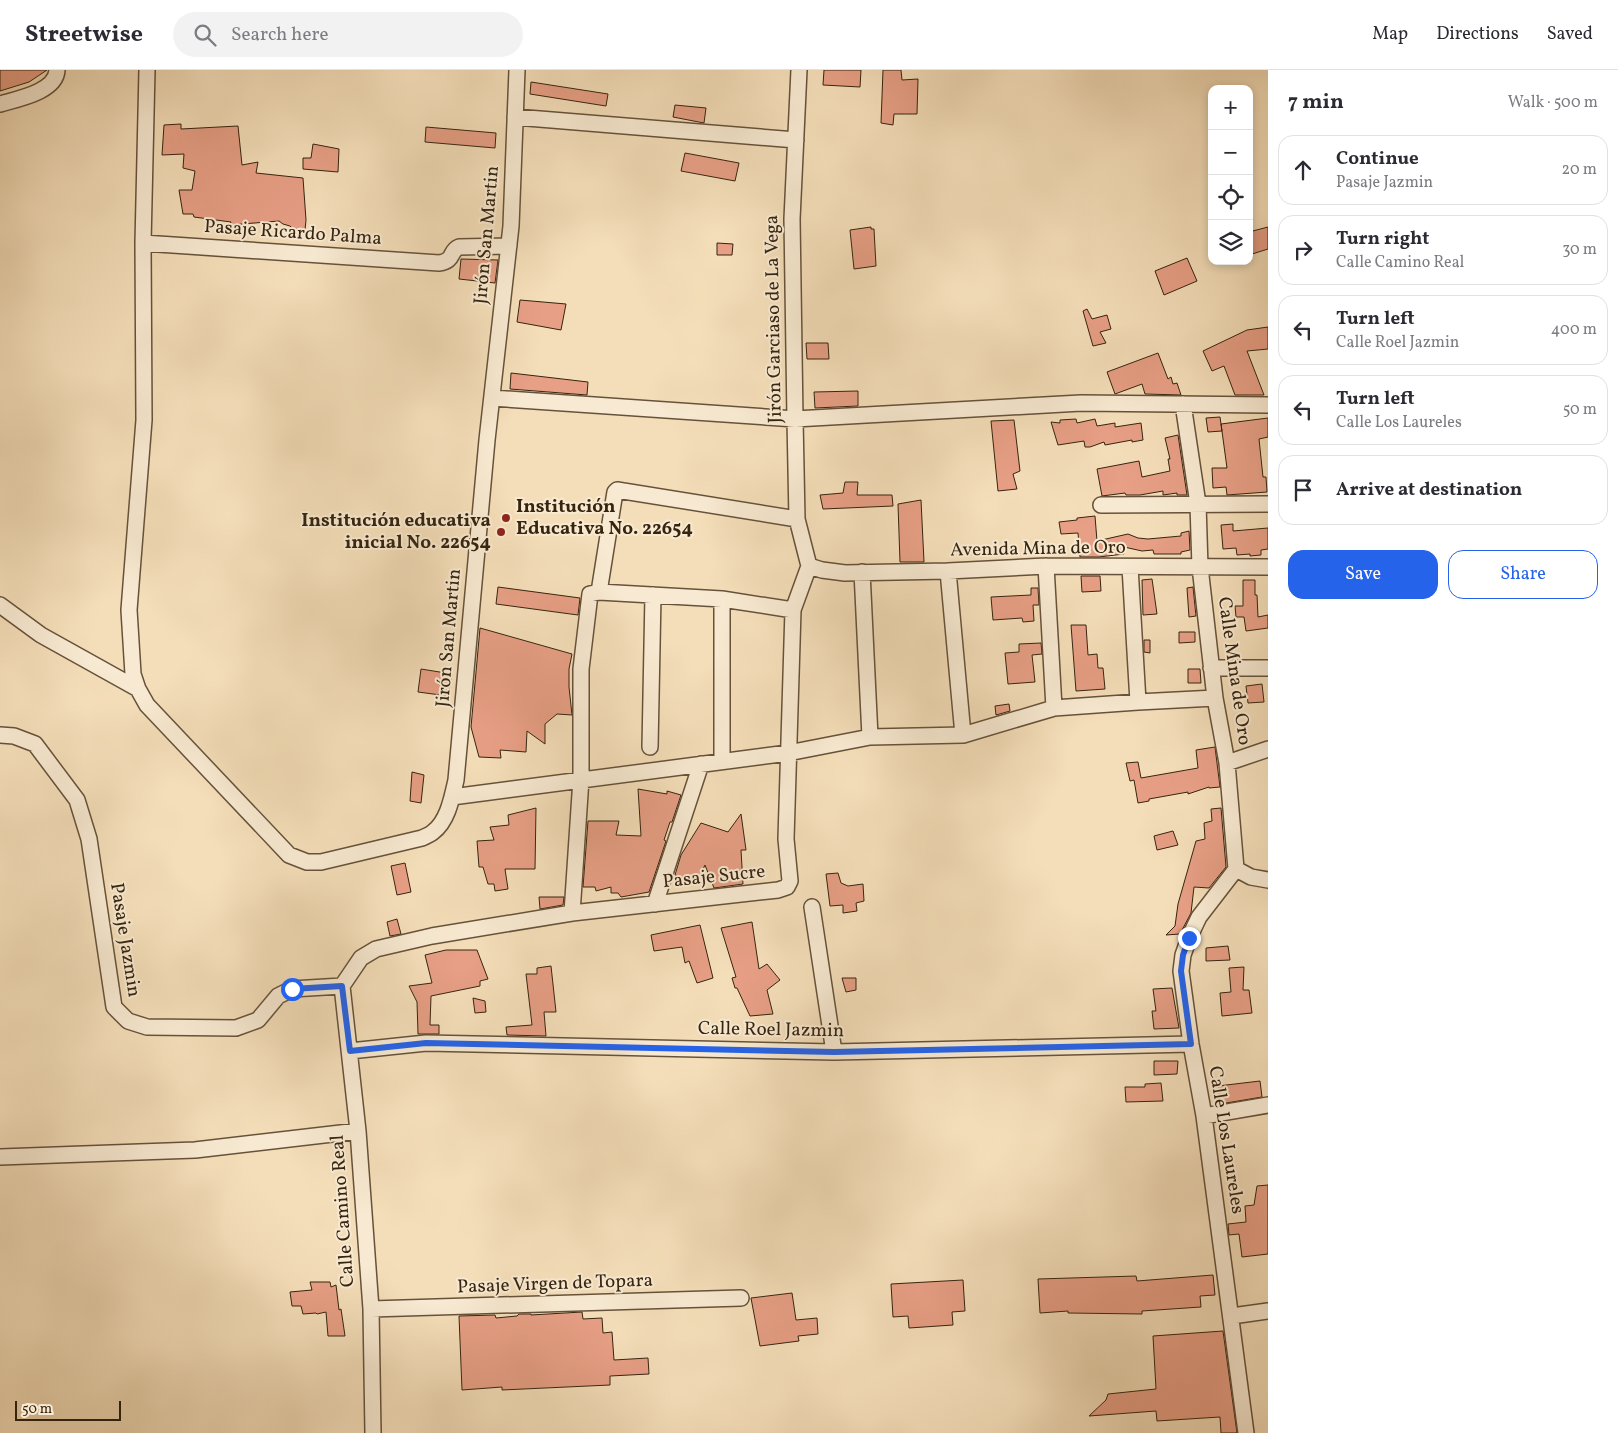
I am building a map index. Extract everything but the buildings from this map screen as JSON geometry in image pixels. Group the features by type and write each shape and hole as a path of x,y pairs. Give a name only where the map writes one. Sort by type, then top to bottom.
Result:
{"street":[{"path":"0,104 38,92 52,82 57,74 57,70"},
{"path":"138,689 133,674 129,610 144,420 143,243 147,70"},
{"name":"Jirón San Martin","path":"138,689 148,705 289,856 307,862 321,862 422,838 434,832 445,816 456,780 492,398 511,226 517,70"},
{"name":"Jirón Garciaso de La Vega","path":"799,70 792,219 797,519 809,566"},
{"path":"515,117 796,140"},
{"name":"Pasaje Ricardo Palma","path":"143,243 439,263 447,261 455,249 459,247 508,246"},
{"path":"492,398 795,419 1081,403 1268,405"},
{"name":"Calle Mina de Oro","path":"1182,404 1198,504 1200,567 1215,698 1227,763 1236,869"},
{"path":"599,592 615,492 617,490 797,519"},
{"path":"1101,506 1268,504"},
{"name":"Avenida Mina de Oro","path":"809,566 845,573 948,571 1046,566 1268,567"},
{"name":"Pasaje Sucre","path":"342,986 360,958 376,949 432,936 572,913 778,890 787,887 790,881 786,839 793,610 809,566"},
{"path":"1046,566 1054,708"},
{"path":"1130,567 1138,702"},
{"path":"948,571 963,735"},
{"path":"862,572 870,737"},
{"path":"572,913 581,779 581,669 590,594 599,592 722,599 793,610"},
{"path":"650,747 653,595"},
{"path":"722,599 722,761"},
{"path":"0,605 41,634 138,689"},
{"path":"1211,668 1268,668"},
{"path":"452,797 788,753 870,737 963,735 1054,708 1215,698"},
{"name":"Pasaje Jazmin","path":"0,735 14,736 35,744 77,800 89,838 114,1007 128,1021 148,1026 236,1028 258,1020 278,996 292,989 342,986"},
{"path":"1227,763 1268,749"},
{"path":"655,904 701,764"},
{"path":"1236,869 1251,877 1268,880"},
{"name":"Calle Los Laureles","path":"1236,869 1199,917 1183,955 1181,971 1191,1044 1204,1116 1246,1433"},
{"path":"812,907 834,1052"},
{"name":"Calle Camino Real","path":"342,986 358,1131 371,1309 373,1433"},
{"name":"Calle Roel Jazmin","path":"350,1051 426,1043 834,1052 1191,1044"},
{"path":"1204,1116 1268,1104"},
{"path":"0,1157 195,1150 358,1131"},
{"name":"Pasaje Virgen de Topara","path":"371,1309 741,1298"},
{"path":"1232,1316 1268,1311"}],"place":[{"name":"Institución Educativa No. 22654","path":"506,518"},
{"name":"Institución educativa inicial No. 22654","path":"501,532"}],"route":[{"path":"292,989 342,986 350,1051 426,1043 834,1052 1191,1044 1181,971 1183,955 1189,938"}]}
